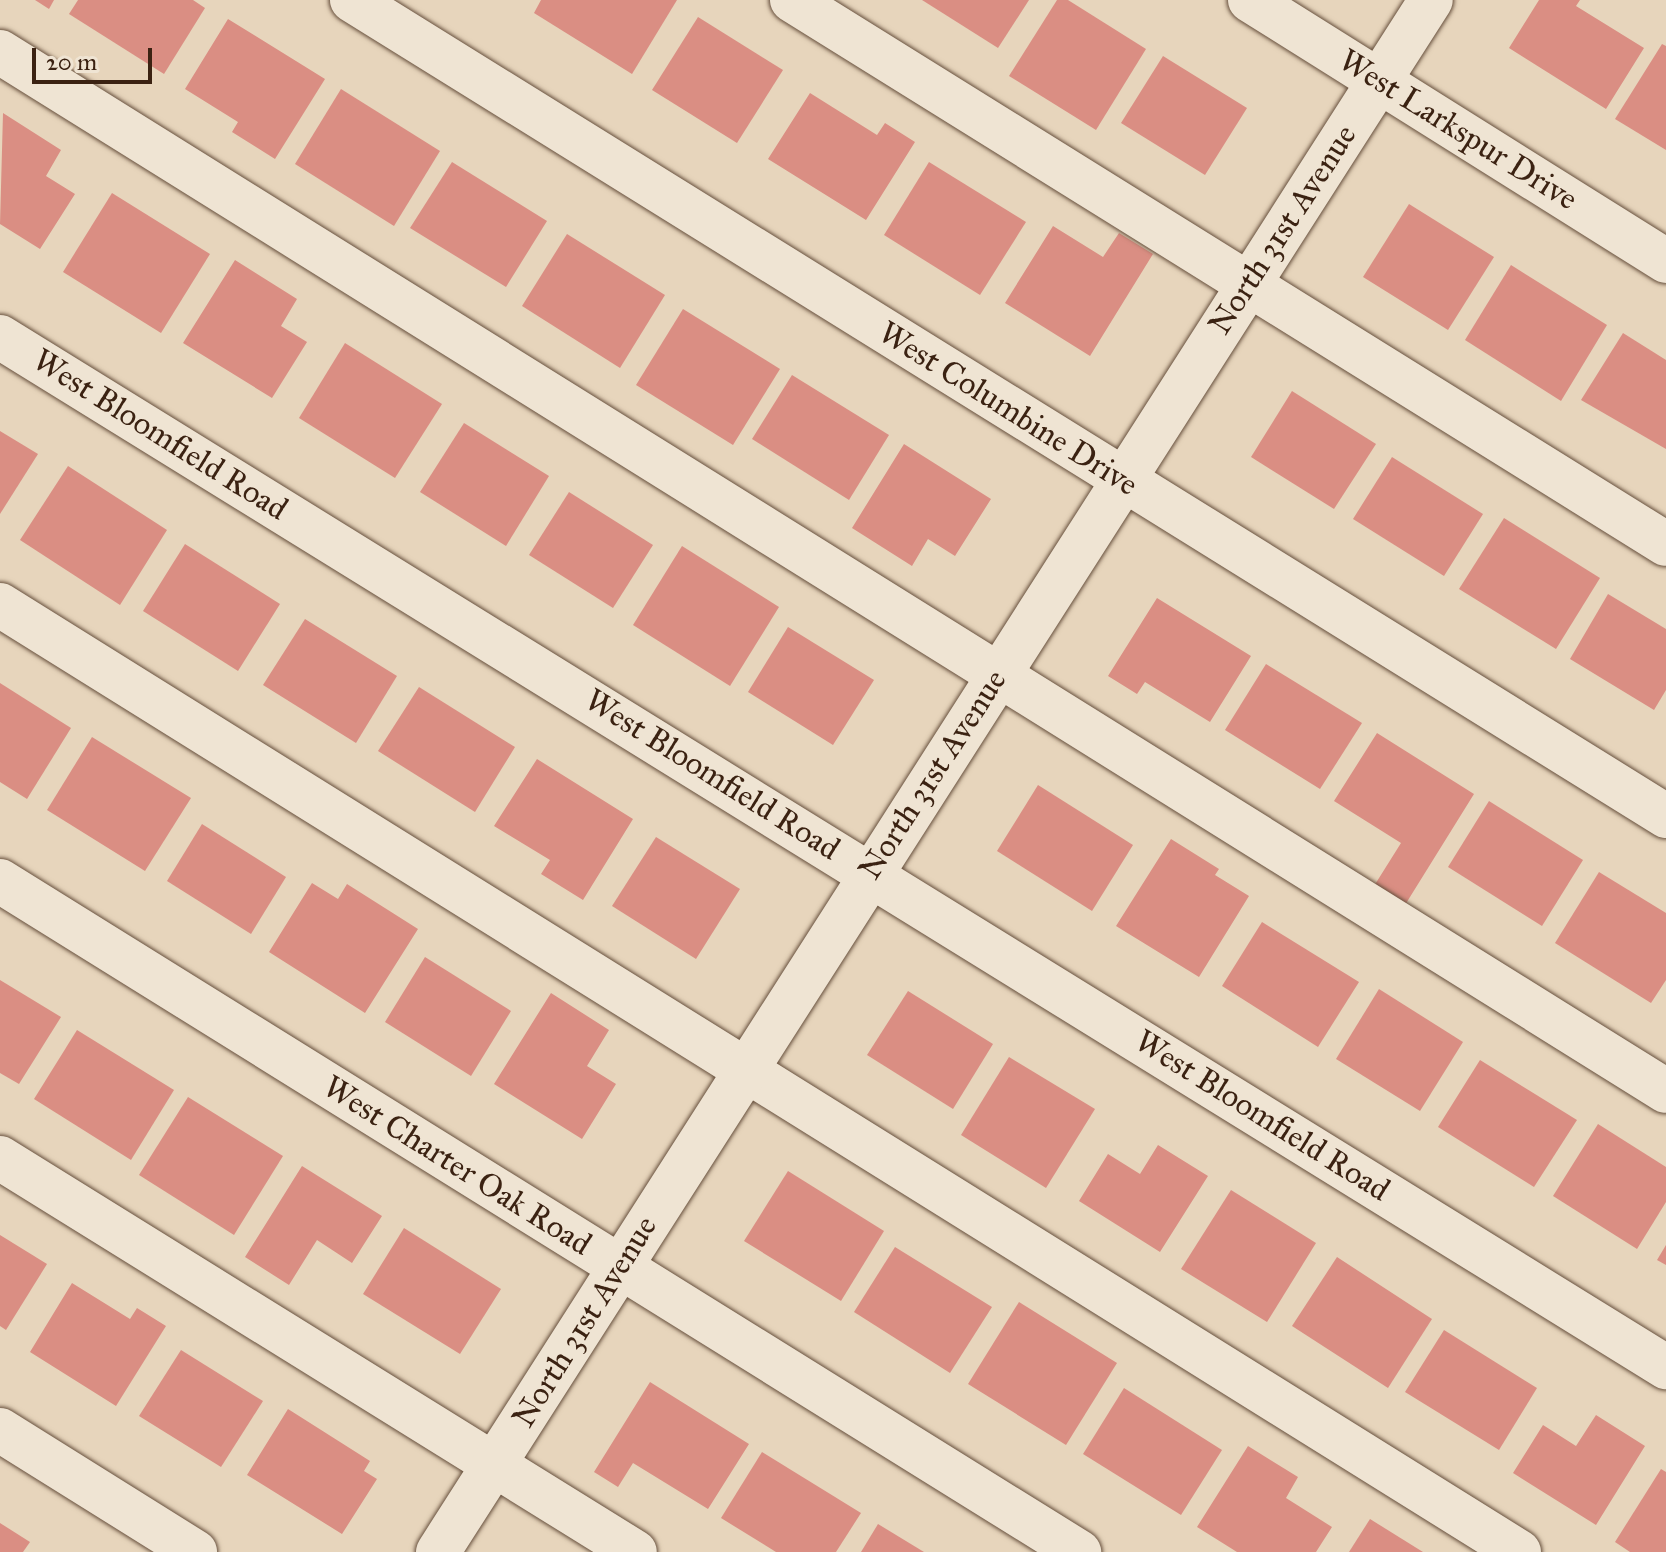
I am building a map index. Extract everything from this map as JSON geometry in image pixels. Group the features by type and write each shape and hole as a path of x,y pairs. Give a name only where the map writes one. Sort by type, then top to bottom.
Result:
{"street":[{"name":"West Columbine Drive","path":"352,0 1666,816"},
{"path":"792,0 1666,544"},
{"name":"West Larkspur Drive","path":"1250,0 1666,261"},
{"name":"North 31st Avenue","path":"438,1552 1121,479 1431,0"},
{"path":"0,52 1666,1091"},
{"name":"West Bloomfield Road","path":"0,337 1666,1367"},
{"path":"0,605 1519,1552"},
{"name":"West Charter Oak Road","path":"0,881 1079,1552"},
{"path":"0,1158 635,1552"},
{"path":"0,1430 195,1552"}],"building":[{"path":"35,0 54,0 49,9"},
{"path":"78,0 193,0 205,8 164,74 69,14"},
{"path":"541,0 677,0 632,74 534,13"},
{"path":"922,0 1029,0 998,48"},
{"path":"1057,0 1068,0 1146,49 1096,130 1009,76"},
{"path":"1539,0 1580,0 1576,6 1644,48 1606,109 1509,48"},
{"path":"698,17 783,70 737,143 652,90"},
{"path":"228,19 325,79 275,159 232,132 238,122 185,89"},
{"path":"1662,44 1666,46 1666,150 1615,119"},
{"path":"1163,56 1247,108 1205,175 1121,123"},
{"path":"341,89 440,151 394,226 295,164"},
{"path":"810,93 877,135 885,123 915,142 866,220 768,159"},
{"path":"3,113 61,150 46,176 75,194 40,249 0,224"},
{"path":"452,162 547,221 506,287 410,228"},
{"path":"929,162 1026,222 980,295 884,235"},
{"path":"112,193 210,254 161,333 63,272"},
{"path":"1409,204 1494,257 1448,330 1363,277"},
{"path":"1053,226 1103,257 1119,233 1153,254 1090,356 1005,303"},
{"path":"567,234 665,295 620,368 522,306"},
{"path":"235,260 297,299 281,326 307,342 272,398 183,343"},
{"path":"1511,265 1607,325 1561,401 1465,340"},
{"path":"683,309 780,369 733,445 636,385"},
{"path":"1623,333 1666,360 1666,449 1581,400"},
{"path":"345,343 442,404 395,478 299,418"},
{"path":"792,375 889,435 849,500 752,439"},
{"path":"1292,391 1376,444 1334,509 1251,457"},
{"path":"464,423 549,476 506,546 420,492"},
{"path":"0,431 38,454 0,514"},
{"path":"904,444 991,499 955,556 928,539 912,566 852,528"},
{"path":"1392,457 1483,514 1444,576 1353,519"},
{"path":"68,466 167,530 120,605 20,540"},
{"path":"569,492 653,545 613,608 529,555"},
{"path":"1504,518 1600,578 1556,649 1459,589"},
{"path":"185,544 280,604 238,671 143,611"},
{"path":"682,546 779,607 730,686 633,625"},
{"path":"1608,594 1666,629 1666,690 1654,710 1570,659"},
{"path":"1157,598 1251,656 1210,722 1145,682 1137,694 1108,676"},
{"path":"305,619 397,676 356,743 263,685"},
{"path":"788,627 874,680 833,745 748,692"},
{"path":"1266,664 1362,723 1320,789 1225,730"},
{"path":"0,683 71,728 27,799 0,782"},
{"path":"419,687 515,747 475,812 378,751"},
{"path":"1377,733 1474,794 1405,905 1374,886 1401,843 1334,801"},
{"path":"92,737 191,798 145,871 47,810"},
{"path":"537,759 633,819 583,900 541,874 550,860 494,826"},
{"path":"1038,785 1133,845 1092,911 997,851"},
{"path":"1489,801 1583,860 1542,926 1448,867"},
{"path":"202,824 286,877 251,934 167,881"},
{"path":"656,837 740,889 696,959 612,906"},
{"path":"1171,839 1219,869 1215,875 1249,896 1199,977 1116,926"},
{"path":"1599,872 1666,913 1666,980 1651,1003 1555,943"},
{"path":"312,883 338,899 347,884 418,929 365,1013 269,952"},
{"path":"1262,922 1359,982 1318,1047 1222,986"},
{"path":"425,957 511,1011 471,1076 385,1022"},
{"path":"0,980 61,1017 19,1084 0,1073"},
{"path":"1379,989 1463,1042 1420,1111 1336,1059"},
{"path":"908,991 993,1044 953,1109 867,1055"},
{"path":"551,993 609,1030 587,1066 616,1084 582,1139 494,1084"},
{"path":"77,1030 174,1090 131,1160 34,1099"},
{"path":"1009,1057 1095,1109 1046,1188 961,1135"},
{"path":"1480,1060 1577,1120 1534,1187 1438,1127"},
{"path":"188,1097 283,1156 234,1235 139,1175"},
{"path":"1598,1124 1666,1167 1666,1202 1637,1249 1553,1196"},
{"path":"1158,1145 1208,1176 1160,1252 1079,1201 1108,1154 1140,1174"},
{"path":"302,1166 382,1216 352,1263 317,1240 289,1285 245,1257"},
{"path":"788,1171 884,1231 841,1301 744,1241"},
{"path":"1231,1190 1316,1243 1267,1322 1181,1269"},
{"path":"404,1228 501,1289 460,1354 363,1294"},
{"path":"0,1235 47,1264 6,1330 0,1326"},
{"path":"1666,1245 1666,1265 1657,1260"},
{"path":"895,1247 992,1307 950,1373 854,1312"},
{"path":"1337,1257 1432,1319 1388,1388 1292,1326"},
{"path":"72,1283 130,1319 137,1308 166,1326 116,1406 30,1352"},
{"path":"1019,1302 1117,1363 1066,1445 968,1384"},
{"path":"1444,1330 1537,1388 1499,1450 1405,1392"},
{"path":"181,1350 263,1401 221,1467 139,1416"},
{"path":"650,1382 749,1444 708,1509 633,1463 618,1487 594,1472"},
{"path":"1124,1388 1222,1450 1181,1515 1083,1454"},
{"path":"288,1409 370,1461 364,1471 377,1479 342,1534 247,1475"},
{"path":"1596,1415 1645,1446 1596,1525 1513,1473 1543,1425 1576,1446"},
{"path":"1248,1446 1298,1477 1286,1498 1332,1527 1316,1552 1237,1552 1197,1527"},
{"path":"762,1452 861,1513 836,1552 776,1552 721,1518"},
{"path":"1661,1469 1666,1472 1666,1552 1630,1552 1615,1542"},
{"path":"1370,1519 1423,1552 1349,1552"},
{"path":"0,1523 30,1542 23,1552 0,1552"},
{"path":"878,1524 924,1552 861,1552"}]}
